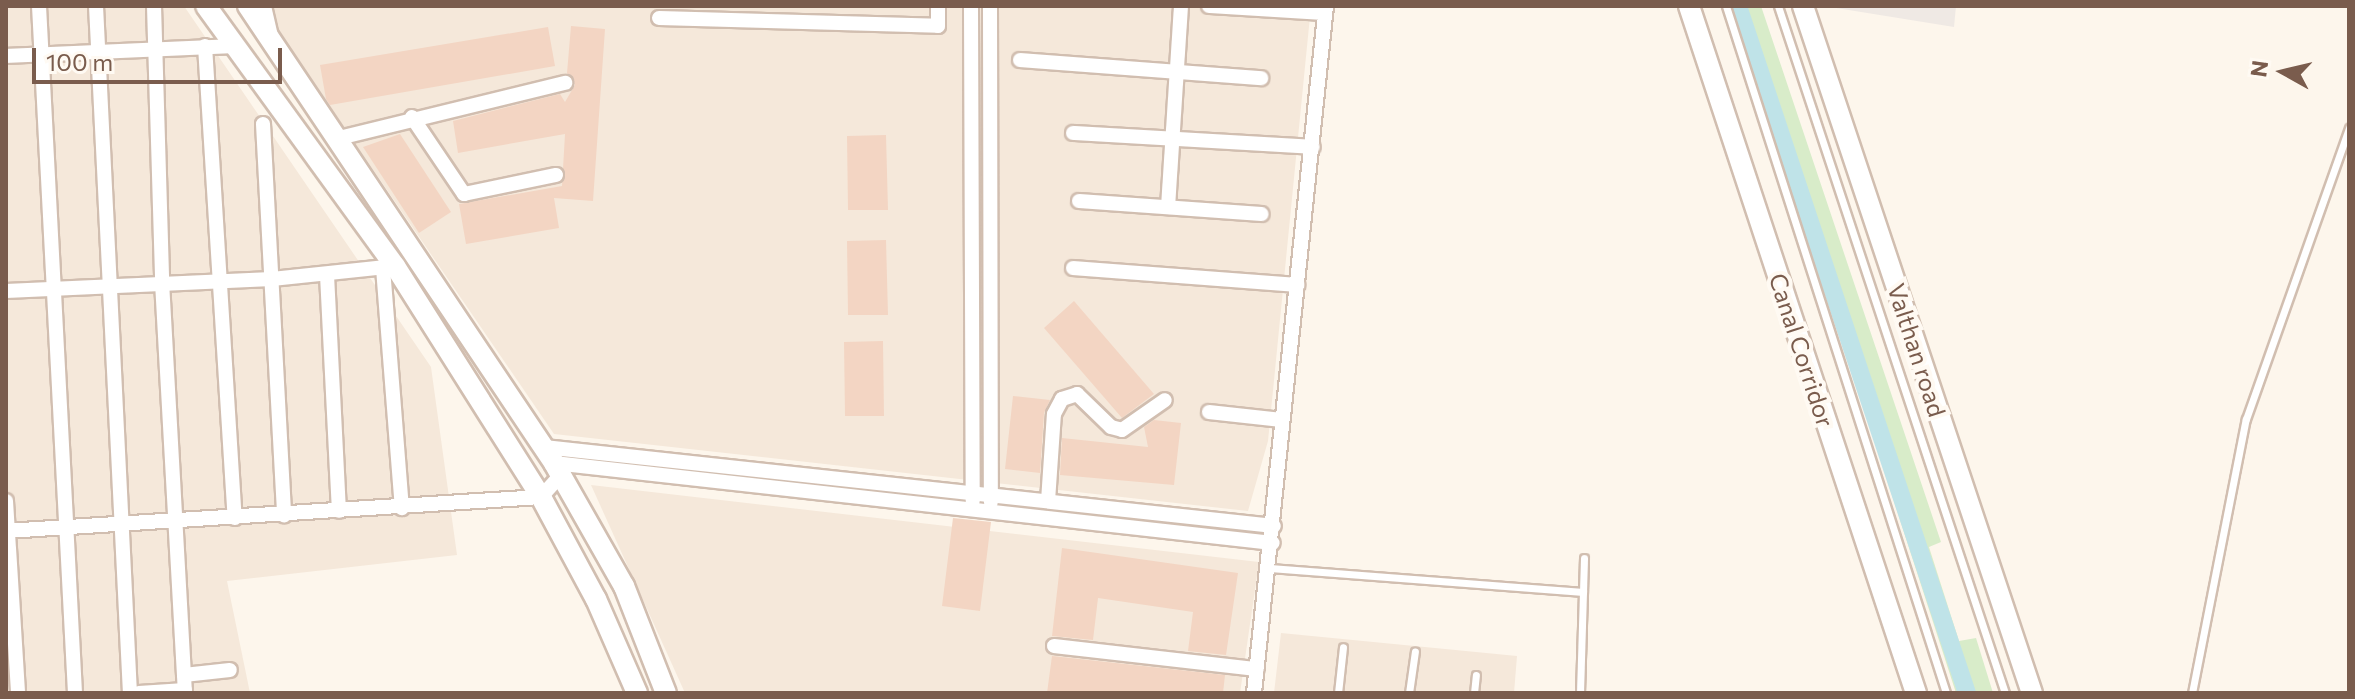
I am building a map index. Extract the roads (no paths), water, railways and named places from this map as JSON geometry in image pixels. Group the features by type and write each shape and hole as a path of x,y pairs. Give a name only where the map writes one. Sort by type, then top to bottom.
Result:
{"street":[{"path":"39,6 75,693"},
{"path":"96,6 107,285 130,693"},
{"path":"154,6 162,282 185,686"},
{"path":"206,6 389,267 541,497 596,599 637,693"},
{"path":"248,6 553,462 624,586 666,693"},
{"path":"264,6 273,43"},
{"path":"659,18 938,26 938,6"},
{"path":"971,6 972,510"},
{"path":"990,6 991,512"},
{"path":"1168,207 1181,6"},
{"path":"1209,6 1325,10 1282,420 1273,543 1254,693"},
{"name":"Canal Corridor","path":"1689,6 1916,693"},
{"name":"Valthan road","path":"1803,6 2032,693"},
{"path":"205,46 235,518"},
{"path":"6,56 234,46"},
{"path":"1020,60 1261,78"},
{"path":"264,89 290,66"},
{"path":"339,138 412,117 565,83"},
{"path":"412,117 461,192 556,175"},
{"path":"263,124 284,515"},
{"path":"1073,133 1313,147"},
{"path":"1079,201 1262,214"},
{"path":"6,291 272,279 389,267"},
{"path":"389,267 402,508"},
{"path":"1073,268 1297,285"},
{"path":"327,275 339,511"},
{"path":"1048,501 1054,414 1062,399 1077,394 1111,427 1122,430 1165,400"},
{"path":"1209,412 1282,420"},
{"path":"553,462 973,492 1274,526"},
{"path":"541,497 553,462"},
{"path":"553,462 1273,543"},
{"path":"7,531 541,497"},
{"path":"6,501 18,693"},
{"path":"1054,646 1257,669"},
{"path":"139,693 185,686 230,670"}],"lane":[{"path":"1726,6 1946,693"},
{"path":"1778,6 2005,693"},
{"path":"2192,693 2246,419 2349,128"},
{"path":"1580,693 1584,558"},
{"path":"1270,568 1583,592"},
{"path":"1338,693 1343,647"},
{"path":"1409,693 1415,651"},
{"path":"1474,693 1476,675"}],"waterway":[{"path":"1738,6 1967,693"}]}
